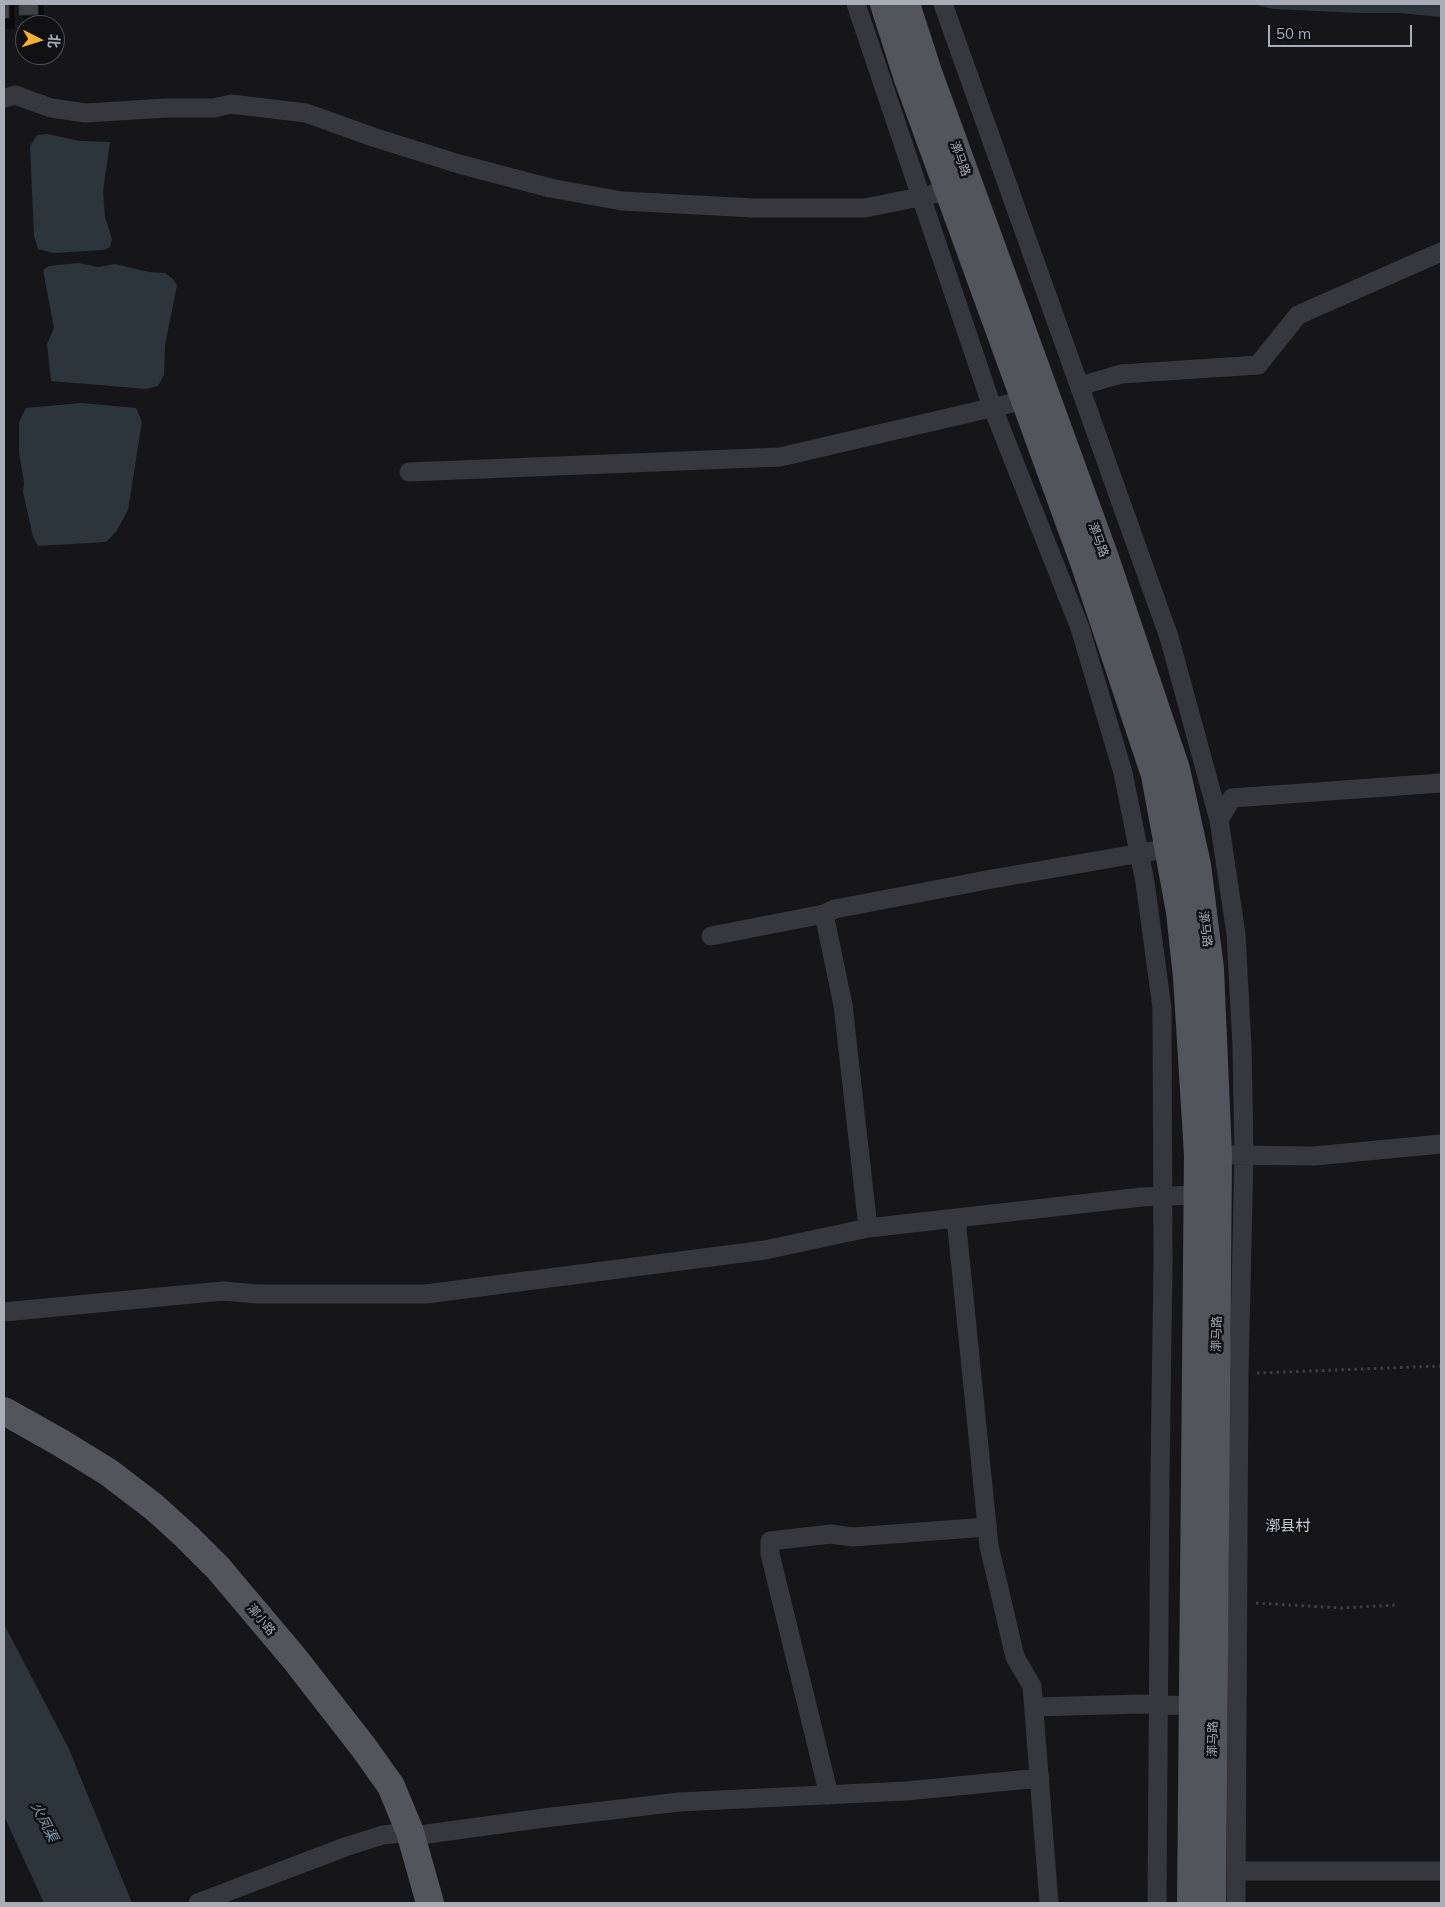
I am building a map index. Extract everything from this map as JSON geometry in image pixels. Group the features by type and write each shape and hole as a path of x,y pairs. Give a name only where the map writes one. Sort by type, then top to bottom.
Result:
{"main road":[{"name":"漷马路","path":"884,4 908,78 1085,565 1155,775 1170,848 1187,976 1220,1155 1198,1196 1190,1903"},
{"name":"漷马路","path":"906,4 928,72 1104,558 1176,769 1197,865 1210,969 1220,1155 1212,1903"},
{"name":"漷小路","path":"4,1411 108,1472 154,1507 206,1556 294,1658 391,1786 410,1832 430,1903"}],"street":[{"path":"856,4 992,408 1080,628 1124,773 1139,853 1162,1008 1163,1196 1157,1903"},
{"path":"942,4 1169,637 1219,820 1236,934 1242,1046 1220,1155 1239,1374 1236,1903"},
{"path":"5,98 15,95 51,108 86,113 166,108 214,108 232,104 306,113 373,137 459,164 550,188 622,201 754,208 866,208 949,191"},
{"path":"1080,386 1121,374 1258,365 1298,315 1441,252"},
{"path":"408,472 780,457 1025,400"},
{"path":"1219,820 1232,798 1441,783"},
{"path":"710,936 824,914 836,909 1170,848"},
{"path":"824,914 843,1005 868,1228"},
{"path":"1220,1155 1314,1156 1441,1144"},
{"path":"4,1312 223,1291 257,1294 426,1294 765,1250 868,1228 1132,1198 1198,1196"},
{"path":"956,1218 989,1546 1015,1658 1032,1686 1049,1903"},
{"path":"829,1795 770,1554 770,1541 831,1534 853,1537 987,1527"},
{"path":"1034,1707 1192,1706"},
{"path":"198,1903 345,1847 383,1835 410,1832 420,1835 679,1802 906,1791 1040,1778"},
{"path":"1236,1871 1441,1871"}],"path":[{"path":"1239,1374 1441,1366"},
{"path":"1238,1602 1342,1608 1395,1605"}],"water":[{"path":"1253,4 1441,4 1441,17 1399,13 1273,9"},
{"path":"47,134 80,141 110,142 103,191 105,217 112,239 110,247 104,250 54,253 38,249 34,236 30,146 37,135"},
{"path":"79,263 98,267 115,264 149,272 165,273 177,285 165,345 164,375 158,386 147,389 51,381 47,344 54,328 43,270 49,266"},
{"path":"81,403 136,408 142,422 128,510 116,532 106,542 38,546 33,537 23,492 24,482 19,453 19,422 26,408"},
{"name":"火凤渠","path":"4,1624 68,1747 132,1903 44,1903 4,1816"}],"building":[{"path":"4,4 9,4 9,18 4,18"},
{"path":"19,4 38,4 38,15 19,15"}],"district":[{"name":"漷县村","path":"1288,1526"}]}
